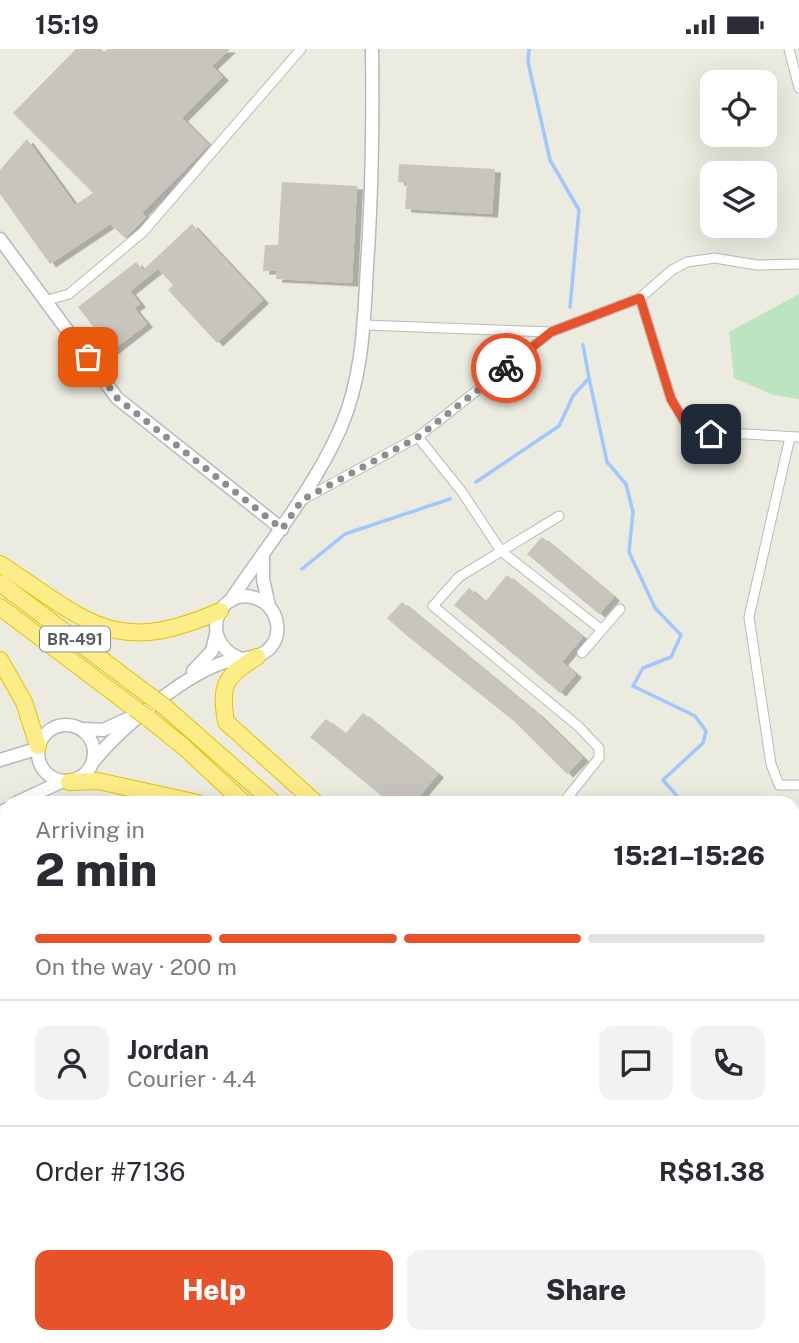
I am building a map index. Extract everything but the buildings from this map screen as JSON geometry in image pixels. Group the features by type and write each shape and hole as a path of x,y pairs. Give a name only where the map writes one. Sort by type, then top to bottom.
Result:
{"highway":[{"path":"0,564 107,630 129,634 154,632 178,627 225,606"},
{"name":"BR-491","path":"0,583 164,706 266,796"},
{"name":"BR-491","path":"0,607 148,718 236,796"},
{"path":"257,657 237,669 226,682 222,695 226,722 308,796"},
{"path":"0,660 24,702 37,747"},
{"path":"66,781 98,781 166,796"}],"street":[{"path":"48,300 69,294 143,232 301,49"},
{"path":"66,781 45,771 37,747 42,736 54,727 69,724 83,729 103,730 124,721 202,664 212,651 225,606 302,500 341,427 356,383 364,325 373,123 372,49"},
{"path":"789,49 799,88"},
{"path":"0,239 48,300 117,398 282,529"},
{"path":"302,500 418,437 551,332 640,298 672,269 687,262 715,258 757,265 799,264"},
{"path":"640,298 671,399 690,431 794,437 749,617 771,764 779,785 799,785"},
{"path":"364,325 551,332"},
{"path":"418,437 462,492 501,551 602,630"},
{"path":"559,516 459,577 433,606 578,726 599,748 599,758 569,796"},
{"path":"32,796 88,771 114,735 199,674 239,658 257,657 270,648 277,635 277,619 270,606 263,579 263,557"},
{"path":"225,606 251,596 270,606"},
{"path":"582,653 620,609"},
{"path":"216,634 224,649 239,658"},
{"path":"83,729 91,738 93,762"},
{"path":"0,760 37,747"}],"green space":[{"path":"799,294 799,399 773,395 734,378 729,332"}],"waterway":[{"path":"529,49 528,62 550,160 579,210 570,307"},
{"path":"476,482 559,426 573,396 589,378 583,345"},
{"path":"589,378 607,462 626,484 633,512 629,552 655,608 681,635 671,657 643,668 633,686 695,716 706,731 703,743 663,780 677,796"},
{"path":"302,569 345,534 450,499"}],"way so far":[{"path":"88,357 117,398 282,529 302,500 418,437 506,368"}],"route":[{"path":"506,368 551,332 589,320 640,298 671,399 690,431 711,434"}]}
